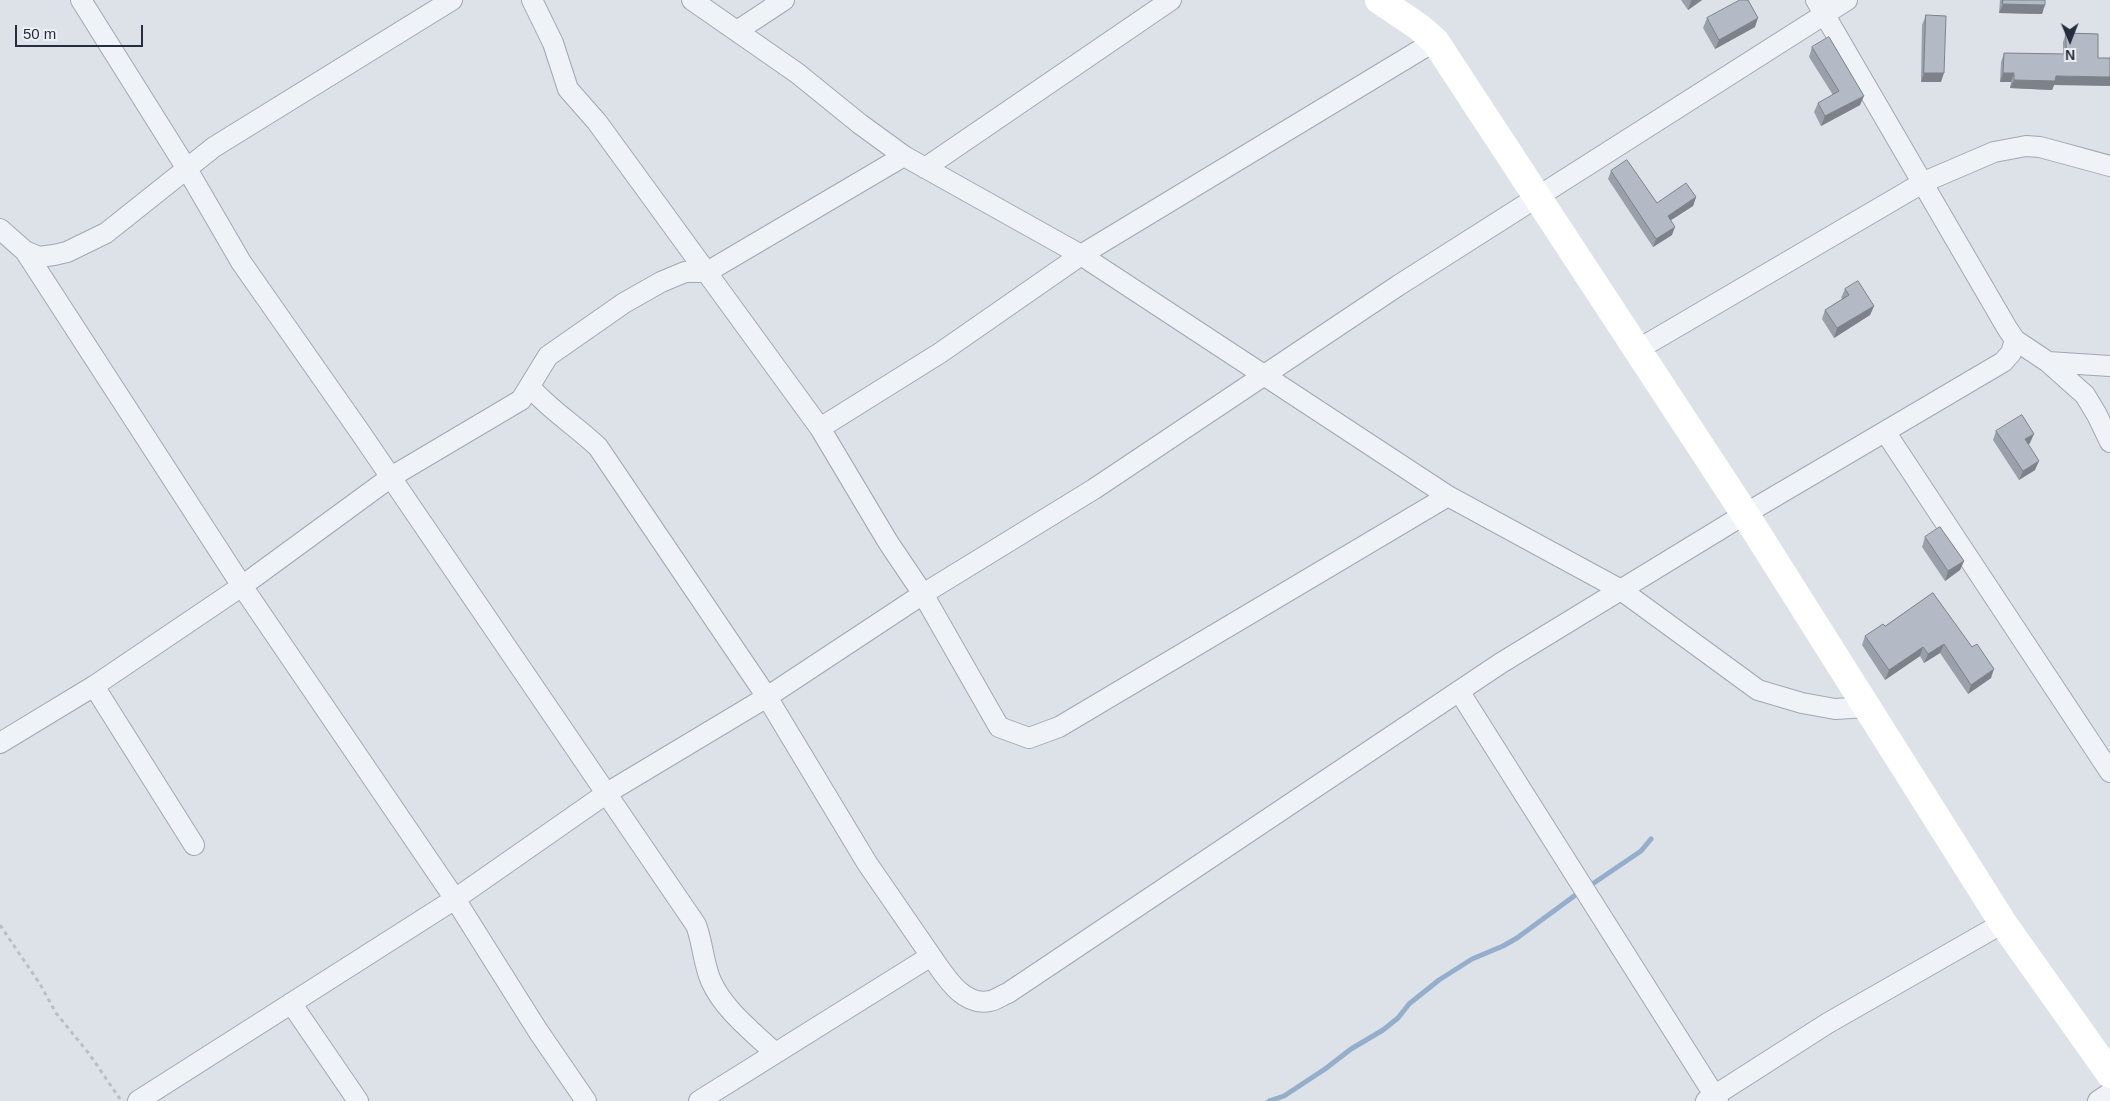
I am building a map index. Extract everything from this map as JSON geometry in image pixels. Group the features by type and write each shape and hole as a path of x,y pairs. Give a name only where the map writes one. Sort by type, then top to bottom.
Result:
{"main road":[{"path":"1379,0 1435,41 1536,198 1745,514 2002,923 2110,1074"}],"street":[{"path":"81,0 187,169 241,262 696,925 711,981 725,1004 774,1053"},
{"path":"25,252 39,256 54,256 106,233 125,220 214,147 452,0"},
{"path":"532,0 554,43 568,89 596,122 820,428 888,542 923,594 998,727 1029,738 1059,727 1448,496"},
{"path":"692,0 797,73 860,124 904,156 1081,255 1448,496 1621,590 1758,690 1802,703 1835,709 1868,707"},
{"path":"737,31 784,0"},
{"path":"925,168 1171,0"},
{"path":"138,1101 232,1043 291,1003 455,899 607,793 767,697 923,594 1094,489 1262,375 1536,198 1820,7 1847,0"},
{"path":"1820,7 2015,340 2048,362 2085,395 2110,442"},
{"path":"820,428 940,352 1081,255 1435,41"},
{"path":"1637,350 1924,182 1994,152 2026,146 2053,149 2085,161 2110,166"},
{"path":"0,743 94,686 242,586 391,478 520,400 548,356 624,303 660,282 685,272 707,272 904,156"},
{"path":"0,229 25,252 242,586 455,899 538,1031 586,1101"},
{"path":"530,387 542,402 578,427 598,446 767,697 867,863 951,984 973,1000 989,1001 1008,993 1502,663 1745,514 1886,433 2003,362 2011,353 2015,340"},
{"path":"2048,362 2110,366"},
{"path":"1886,433 2110,772"},
{"path":"94,686 194,845"},
{"path":"1459,691 1713,1099 1828,1023 2002,923"},
{"path":"699,1101 932,956"},
{"path":"291,1003 358,1101"},
{"path":"2098,1101 2110,1093"}],"path":[{"path":"0,925 40,984 56,1013 90,1055 121,1101"}],"building":[{"path":"1740,0 1748,0 1758,18 1719,40 1707,18"},
{"path":"2003,0 2045,0 2045,5 2003,4"},
{"path":"1926,15 1946,16 1944,73 1924,73"},
{"path":"2066,33 2098,34 2098,58 2110,58 2110,77 2056,76 2055,81 2014,80 2014,73 2003,73 2004,53 2066,54"},
{"path":"1829,37 1864,96 1825,116 1818,103 1839,91 1812,47"},
{"path":"1627,160 1657,203 1686,183 1696,197 1668,216 1675,227 1656,239 1611,171"},
{"path":"1858,281 1874,306 1837,328 1825,310 1849,295 1845,289"},
{"path":"2022,415 2034,434 2025,439 2039,461 2023,471 1996,431"},
{"path":"1940,527 1964,561 1948,571 1925,537"},
{"path":"1933,593 1972,647 1977,644 1994,669 1971,685 1944,644 1928,654 1923,647 1889,670 1865,636 1883,624 1885,626"}],"waterway":[{"path":"1588,887 1641,851 1651,839"},
{"path":"1269,1101 1284,1096 1351,1049 1383,1030 1398,1018 1409,1004 1439,980 1472,959 1517,938 1581,891"}]}
